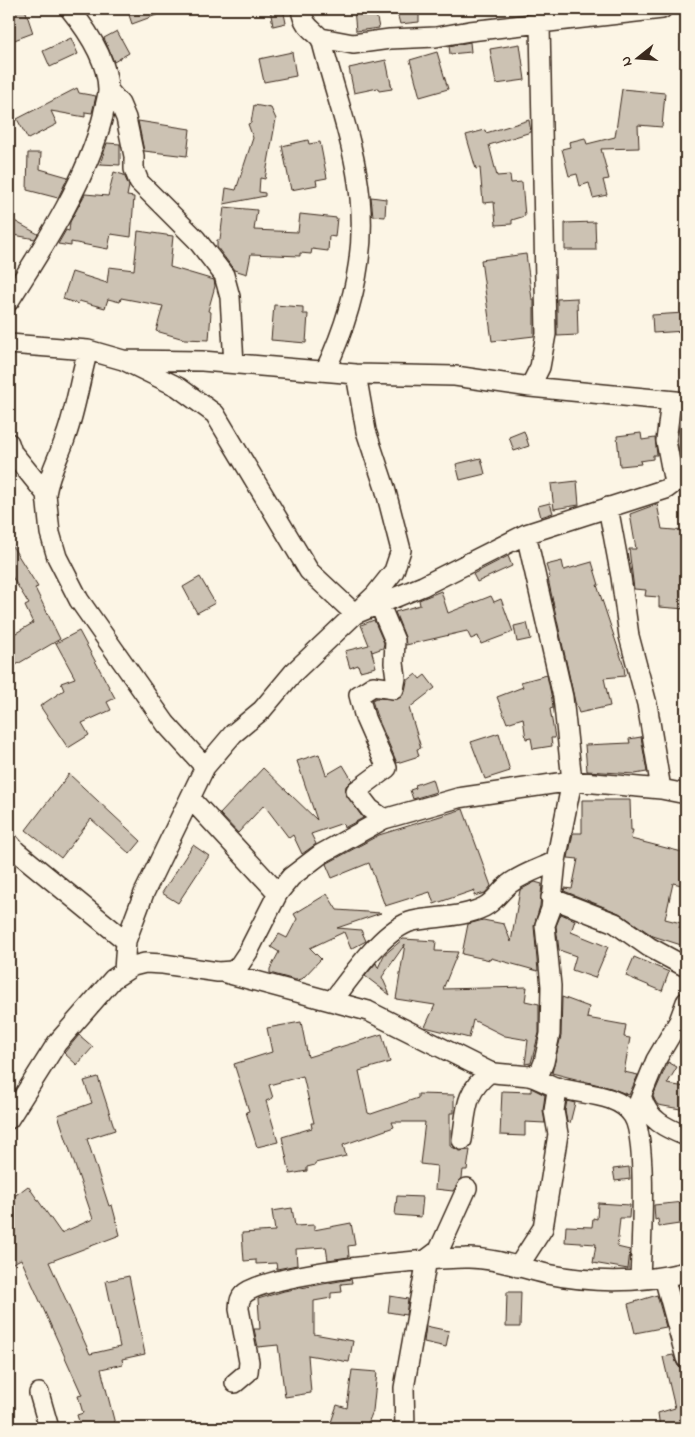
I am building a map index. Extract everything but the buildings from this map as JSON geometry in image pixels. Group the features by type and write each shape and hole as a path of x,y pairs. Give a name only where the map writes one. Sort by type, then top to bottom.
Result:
{"street":[{"path":"9,301 38,255 97,139 108,91 106,73 98,52 70,9"},
{"path":"301,9 302,20 321,38 350,140 360,196 360,251 351,303 340,339 325,371"},
{"path":"321,38 353,44 390,39 436,37 662,9"},
{"path":"530,387 540,367 546,334 540,24"},
{"path":"108,91 120,104 126,118 134,156 134,169 139,182 196,239 224,275 230,297 234,364"},
{"path":"9,344 88,350 123,360 178,386 215,414 309,571 354,614"},
{"path":"88,350 66,438 49,474 46,494 50,533 57,557 79,600 166,724 204,767"},
{"path":"123,360 234,364 356,374 455,376 530,387 678,401 666,441 674,483 666,489 526,534 423,586 354,614"},
{"path":"124,972 126,941 144,893 191,799 204,767 233,734 262,710 293,673 375,595 394,571 402,550 385,488 366,431 356,374"},
{"path":"9,443 12,452 46,494"},
{"path":"608,507 621,577 628,636 647,704 661,789"},
{"path":"9,1119 57,1043 114,980 124,972 145,963 226,973 333,1000 368,1011 490,1072 508,1076 530,1076 540,1072 550,1034 551,986 545,925 551,910 556,861 572,781 563,697 526,534"},
{"path":"379,603 395,642 394,688 373,686 359,695 365,718 387,768 356,791 370,809 384,819"},
{"path":"226,973 238,967 248,952 278,894 304,864 384,819 458,798 572,781 661,789 686,794"},
{"path":"191,799 278,894"},
{"path":"9,843 16,851 126,941"},
{"path":"333,1000 393,930 412,921 438,918 482,908 495,901 506,886 556,861"},
{"path":"551,898 615,923 649,947 686,967"},
{"path":"633,1116 656,1060 679,1021 686,1002"},
{"path":"462,1140 468,1105 474,1086 490,1072"},
{"path":"530,1076 560,1088 615,1102 633,1116 638,1132 641,1163 640,1279"},
{"path":"518,1267 543,1228 558,1134 554,1111 556,1097 560,1088"},
{"path":"642,1098 645,1109 650,1116 686,1136"},
{"path":"405,1428 404,1388 427,1260 439,1250 467,1188"},
{"path":"235,1383 248,1372 249,1362 239,1310 243,1294 255,1287 275,1280 357,1267 467,1257 550,1274 604,1281 664,1277 686,1272"},
{"path":"664,1277 686,1358"},
{"path":"39,1393 48,1428"}]}
